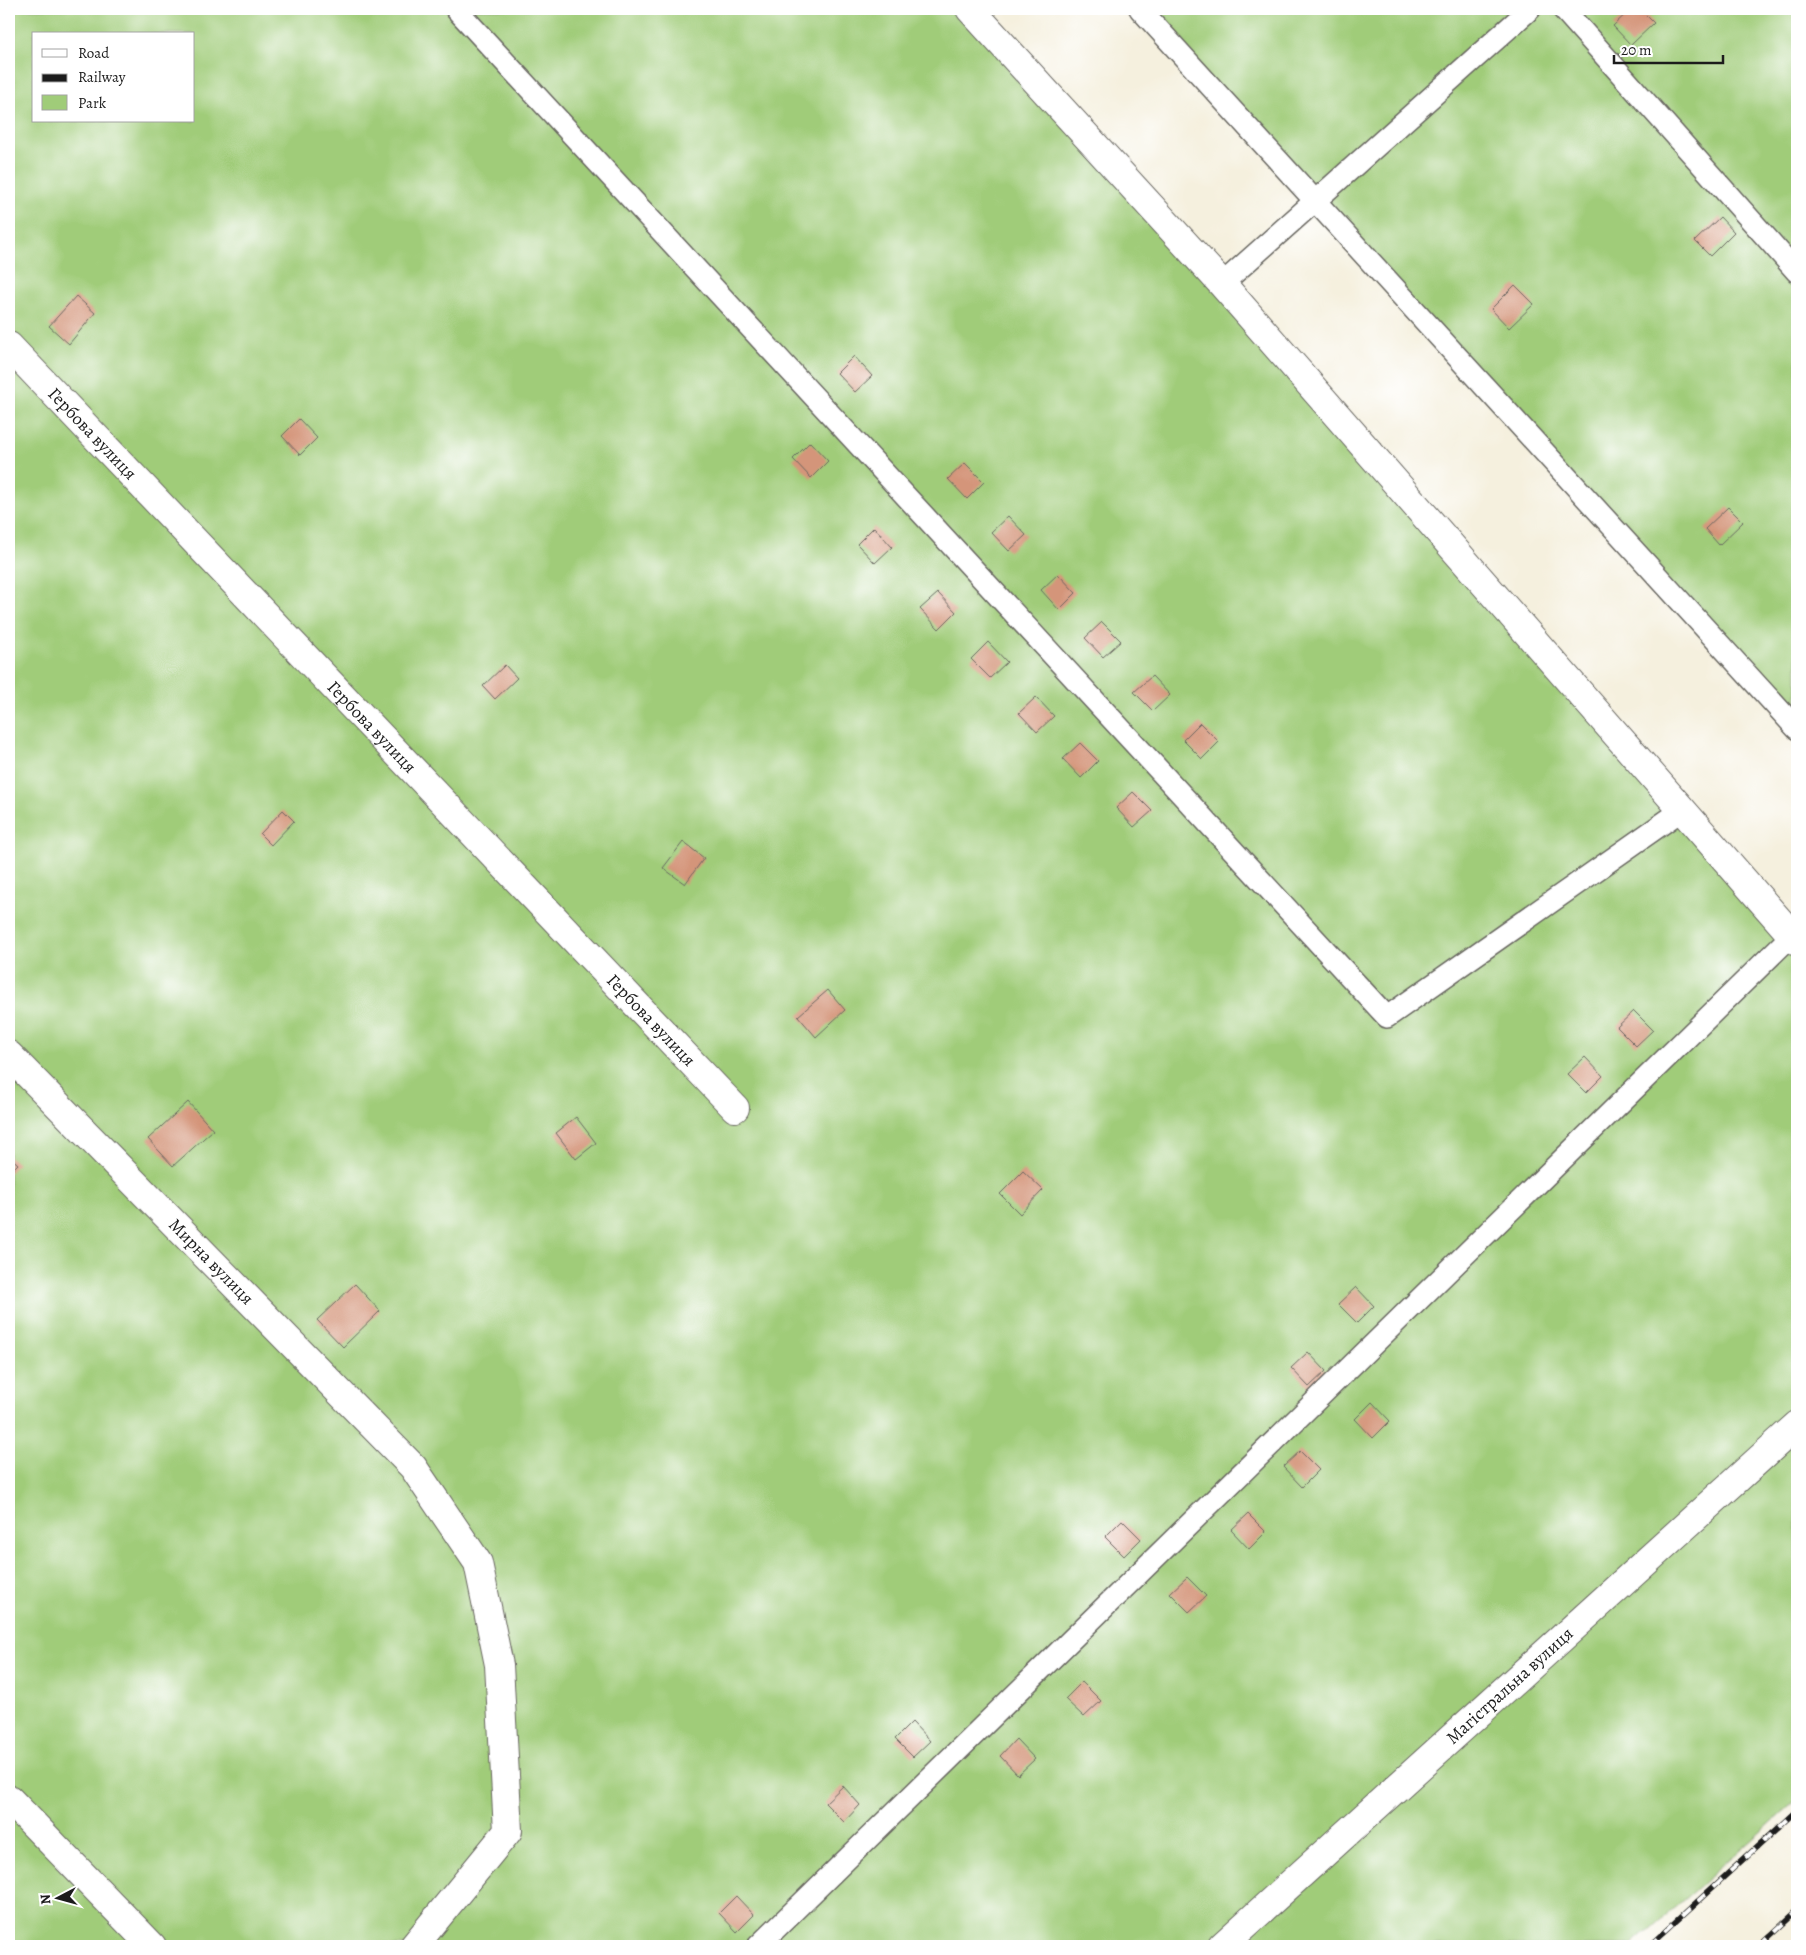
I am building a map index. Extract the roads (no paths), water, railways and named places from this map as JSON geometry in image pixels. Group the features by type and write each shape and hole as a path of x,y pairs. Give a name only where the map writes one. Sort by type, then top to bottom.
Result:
{"street":[{"path":"970,9 1222,284 1795,938"},
{"name":"Гербова вулиця","path":"9,346 735,1108"},
{"name":"Мирна вулиця","path":"9,1055 413,1467 478,1563 499,1664 508,1831 414,1946"},
{"name":"Магістральна вулиця","path":"1222,1946 1797,1425"},
{"path":"9,1799 152,1946"}],"lane":[{"path":"456,9 1387,1017 1682,810"},
{"path":"1140,9 1797,729"},
{"path":"1222,284 1530,9"},
{"path":"1563,9 1797,272"},
{"path":"758,1946 1795,938"}],"railway":[{"path":"1649,1946 1797,1810"},
{"path":"1759,1946 1797,1911"},
{"path":"1792,1946 1797,1942"}]}
